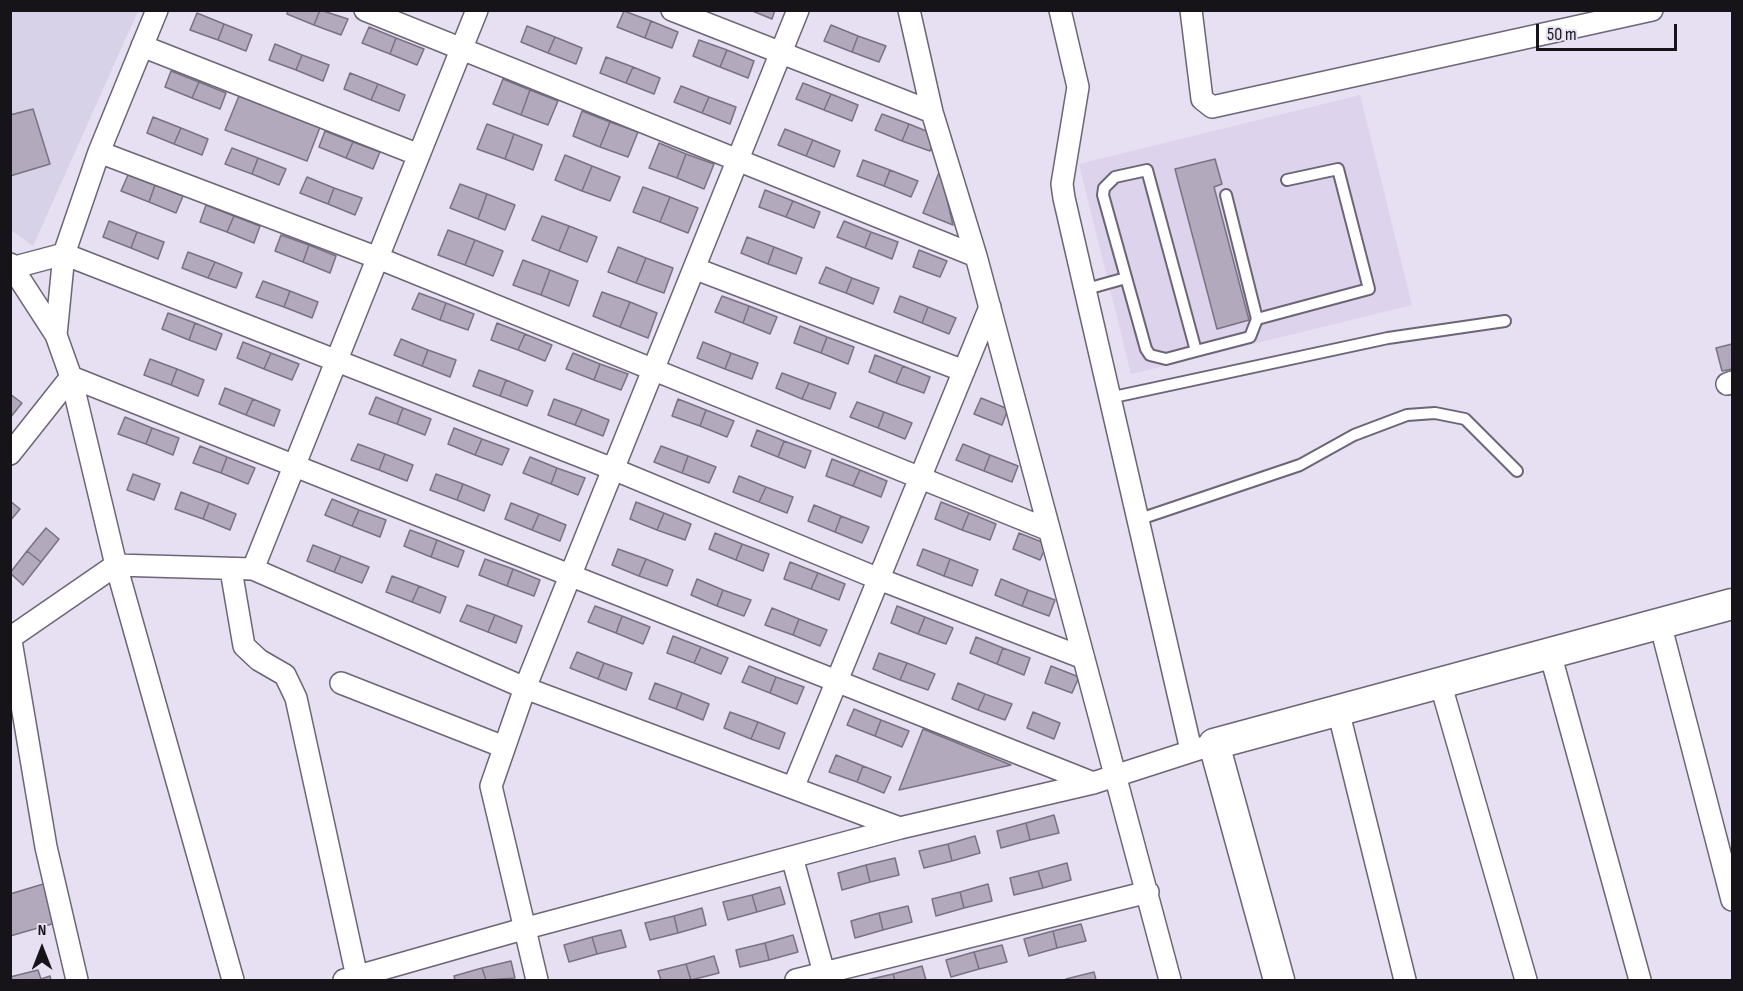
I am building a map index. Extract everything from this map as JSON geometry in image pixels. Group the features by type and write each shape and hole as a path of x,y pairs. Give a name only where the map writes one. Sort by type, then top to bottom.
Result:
{"street":[{"path":"56,336 64,254 99,152 157,10"},
{"path":"364,10 976,256"},
{"path":"253,569 477,10"},
{"path":"672,10 932,112"},
{"path":"537,981 491,786 525,688 696,269 736,159 798,10"},
{"path":"909,10 932,112 976,256 1081,657 1148,892 1170,981"},
{"path":"1060,10 1078,87 1062,184 1083,290 1137,520 1202,747 1280,981"},
{"path":"1191,10 1202,99 1212,107 1652,10"},
{"path":"142,46 419,155"},
{"path":"99,152 378,258 655,368 1049,530"},
{"path":"233,981 116,565 71,377 56,336 12,268 64,254 613,469 879,579 1081,657"},
{"path":"696,269 964,371"},
{"path":"793,788 990,308"},
{"path":"10,454 71,377"},
{"path":"71,377 1093,783"},
{"path":"77,981 46,847 11,636 116,565 253,569 525,688 900,828"},
{"path":"231,570 244,646 259,660 285,675 296,698 350,979 523,929 900,828 1093,783 1202,747 1732,604"},
{"path":"1660,623 1732,900"},
{"path":"1550,653 1640,981"},
{"path":"1440,682 1526,981"},
{"path":"341,683 504,747"},
{"path":"1338,710 1405,981"},
{"path":"792,857 825,977"},
{"path":"796,981 825,977 1148,892"}],"lane":[{"path":"1257,319 1369,289 1338,169 1287,180"},
{"path":"1196,351 1147,170 1115,177 1104,188 1103,195 1146,349 1150,355 1166,358 1196,351 1250,337 1257,319 1226,195"},
{"path":"1083,290 1126,278"},
{"path":"1108,398 1388,338 1505,321"},
{"path":"1137,520 1300,465 1354,435 1407,415 1435,413 1465,419 1517,471"}],"shaded area":[{"path":"10,11 138,11 33,246 11,230"},
{"path":"1360,95 1412,305 1131,374 1079,164"}],"building":[{"path":"288,10 320,10 314,25 287,14"},
{"path":"320,10 348,19 341,35 314,25"},
{"path":"750,10 775,10 772,19"},
{"path":"624,11 651,21 645,38 617,27"},
{"path":"197,13 224,24 218,40 190,30"},
{"path":"651,21 678,32 672,48 645,38"},
{"path":"224,24 252,35 246,51 218,40"},
{"path":"831,25 858,36 852,52 824,41"},
{"path":"527,26 555,37 548,53 521,42"},
{"path":"369,27 396,38 390,54 362,43"},
{"path":"858,36 886,46 879,62 852,52"},
{"path":"555,37 582,48 576,64 548,53"},
{"path":"396,38 424,49 417,65 390,54"},
{"path":"699,40 727,50 720,67 693,56"},
{"path":"275,44 302,55 296,70 269,60"},
{"path":"727,50 754,61 748,78 720,67"},
{"path":"302,55 329,65 323,81 296,70"},
{"path":"606,57 633,67 626,83 600,73"},
{"path":"633,67 660,78 654,94 626,83"},
{"path":"171,71 199,82 192,98 165,87"},
{"path":"350,73 378,84 371,100 344,89"},
{"path":"503,79 530,90 521,115 493,104"},
{"path":"199,82 226,93 220,109 192,98"},
{"path":"803,83 831,94 824,110 796,99"},
{"path":"378,84 405,95 399,111 371,100"},
{"path":"681,86 709,97 702,113 674,102"},
{"path":"530,90 558,101 548,125 521,115"},
{"path":"241,91 322,122 307,161 225,130"},
{"path":"831,94 858,105 852,121 824,110"},
{"path":"709,97 736,107 730,124 702,113"},
{"path":"33,109 50,164 10,176 10,115"},
{"path":"582,111 610,122 600,147 573,136"},
{"path":"882,114 909,124 902,141 875,130"},
{"path":"153,117 181,128 174,144 147,133"},
{"path":"610,122 638,132 628,157 600,147"},
{"path":"487,124 514,134 505,159 477,149"},
{"path":"909,124 936,135 930,151 902,141"},
{"path":"181,128 208,139 202,155 174,144"},
{"path":"785,129 813,140 806,156 778,145"},
{"path":"325,131 353,142 346,158 319,147"},
{"path":"514,134 542,145 533,170 505,159"},
{"path":"813,140 840,151 834,167 806,156"},
{"path":"353,142 380,152 373,169 346,158"},
{"path":"659,143 686,154 677,178 649,168"},
{"path":"232,148 258,158 252,174 225,164"},
{"path":"686,154 714,164 704,189 677,178"},
{"path":"565,155 592,166 582,191 555,180"},
{"path":"258,158 286,169 279,185 252,174"},
{"path":"1215,159 1222,184 1214,187 1249,320 1217,329 1175,169"},
{"path":"863,160 890,170 884,186 857,176"},
{"path":"592,166 620,177 610,201 582,191"},
{"path":"890,170 918,181 911,197 884,186"},
{"path":"940,170 953,225 923,213"},
{"path":"128,175 155,185 149,202 121,191"},
{"path":"307,177 334,188 328,204 300,193"},
{"path":"460,184 487,194 478,219 450,208"},
{"path":"155,185 183,196 176,213 149,202"},
{"path":"643,187 670,197 660,222 633,212"},
{"path":"334,188 362,198 355,215 328,204"},
{"path":"765,190 793,201 786,217 759,207"},
{"path":"487,194 515,205 505,230 478,219"},
{"path":"670,197 698,208 688,233 660,222"},
{"path":"793,201 820,212 814,228 786,217"},
{"path":"206,205 234,216 227,232 200,222"},
{"path":"234,216 260,226 254,243 227,232"},
{"path":"542,216 569,226 559,251 532,240"},
{"path":"109,221 137,232 131,248 103,237"},
{"path":"844,221 871,232 865,248 837,237"},
{"path":"569,226 597,237 587,262 559,251"},
{"path":"448,230 475,240 465,265 438,255"},
{"path":"137,232 164,242 158,259 131,248"},
{"path":"871,232 898,242 892,259 865,248"},
{"path":"281,235 309,245 303,262 275,251"},
{"path":"747,237 774,247 768,264 741,253"},
{"path":"475,240 503,251 493,276 465,265"},
{"path":"309,245 336,256 330,273 303,262"},
{"path":"618,247 646,258 636,283 608,272"},
{"path":"774,247 802,258 796,274 768,264"},
{"path":"919,250 947,261 940,277 913,267"},
{"path":"188,252 215,262 208,278 182,268"},
{"path":"646,258 673,268 664,293 636,283"},
{"path":"523,260 550,270 541,295 513,285"},
{"path":"215,262 242,273 236,288 208,278"},
{"path":"826,267 852,278 846,293 819,283"},
{"path":"550,270 578,281 569,306 541,295"},
{"path":"852,278 879,288 873,304 846,293"},
{"path":"263,281 290,291 284,307 256,297"},
{"path":"290,291 318,302 312,318 284,307"},
{"path":"602,292 630,302 620,327 593,316"},
{"path":"419,293 446,303 440,320 412,309"},
{"path":"722,296 749,306 743,323 715,312"},
{"path":"900,296 928,307 922,323 894,312"},
{"path":"630,302 657,313 648,338 620,327"},
{"path":"446,303 474,314 468,330 440,320"},
{"path":"749,306 777,317 770,334 743,323"},
{"path":"928,307 956,318 949,334 922,323"},
{"path":"168,313 195,323 189,340 162,329"},
{"path":"195,323 222,334 216,350 189,340"},
{"path":"497,323 525,334 518,350 491,340"},
{"path":"800,326 827,337 821,353 794,343"},
{"path":"525,334 552,345 545,361 518,350"},
{"path":"827,337 854,347 848,364 821,353"},
{"path":"401,339 428,350 422,366 394,355"},
{"path":"243,342 271,353 264,369 237,358"},
{"path":"703,342 731,353 725,369 697,358"},
{"path":"1732,344 1732,369 1722,371 1716,348"},
{"path":"428,350 456,360 450,377 422,366"},
{"path":"271,353 299,364 292,380 264,369"},
{"path":"573,353 600,364 594,380 566,369"},
{"path":"731,353 758,363 752,379 725,369"},
{"path":"875,355 903,366 896,383 869,372"},
{"path":"150,359 177,369 171,385 144,375"},
{"path":"600,364 628,374 621,390 594,380"},
{"path":"903,366 930,377 924,393 896,383"},
{"path":"177,369 204,380 198,396 171,385"},
{"path":"479,370 506,380 500,396 473,386"},
{"path":"782,373 809,383 802,399 776,388"},
{"path":"506,380 533,391 527,406 500,396"},
{"path":"809,383 836,393 830,409 802,399"},
{"path":"225,388 253,399 246,415 219,404"},
{"path":"10,394 22,403 10,418"},
{"path":"376,397 403,408 397,424 369,414"},
{"path":"981,398 1008,409 1002,425 974,414"},
{"path":"253,399 280,410 274,426 246,415"},
{"path":"554,399 582,409 575,425 548,415"},
{"path":"678,399 706,410 700,426 672,416"},
{"path":"857,402 884,412 878,428 850,417"},
{"path":"403,408 431,419 425,435 397,424"},
{"path":"582,409 609,420 603,436 575,425"},
{"path":"706,410 734,421 727,437 700,426"},
{"path":"884,412 912,423 905,439 878,428"},
{"path":"125,417 152,428 146,444 118,434"},
{"path":"152,428 179,438 173,455 146,444"},
{"path":"454,428 482,439 475,455 448,444"},
{"path":"757,430 784,441 778,457 751,446"},
{"path":"482,439 509,449 502,465 475,455"},
{"path":"784,441 811,451 805,468 778,457"},
{"path":"358,444 385,454 379,470 351,460"},
{"path":"963,444 990,455 984,471 956,460"},
{"path":"200,446 227,457 221,473 193,463"},
{"path":"661,446 688,456 682,473 654,462"},
{"path":"385,454 413,465 407,481 379,470"},
{"path":"990,455 1018,466 1012,482 984,471"},
{"path":"688,456 716,467 709,483 682,473"},
{"path":"227,457 255,468 248,484 221,473"},
{"path":"530,457 557,468 551,484 523,473"},
{"path":"832,459 860,470 853,486 826,476"},
{"path":"557,468 585,478 578,495 551,484"},
{"path":"860,470 887,481 881,497 853,486"},
{"path":"133,474 160,484 154,500 127,490"},
{"path":"436,474 463,484 457,500 430,490"},
{"path":"739,476 766,487 759,502 733,492"},
{"path":"463,484 490,495 484,511 457,500"},
{"path":"766,487 793,497 787,513 759,502"},
{"path":"181,492 209,503 203,519 175,509"},
{"path":"332,499 359,510 352,526 325,515"},
{"path":"10,501 20,509 10,521"},
{"path":"636,502 664,513 657,530 630,519"},
{"path":"941,502 969,513 962,530 935,519"},
{"path":"209,503 236,514 230,530 203,519"},
{"path":"511,503 539,514 532,530 505,519"},
{"path":"814,505 841,516 835,532 808,521"},
{"path":"359,510 386,520 380,537 352,526"},
{"path":"664,513 691,524 685,540 657,530"},
{"path":"969,513 996,524 990,540 962,530"},
{"path":"539,514 566,525 560,541 532,530"},
{"path":"841,516 869,527 862,543 835,532"},
{"path":"46,528 59,539 41,562 27,551"},
{"path":"410,530 437,540 431,557 404,546"},
{"path":"715,533 742,544 736,560 709,549"},
{"path":"1019,533 1047,544 1040,560 1013,549"},
{"path":"437,540 464,551 458,567 431,557"},
{"path":"742,544 769,554 763,571 736,560"},
{"path":"313,545 341,556 334,572 307,561"},
{"path":"618,549 646,559 639,576 612,565"},
{"path":"923,549 950,559 944,576 917,565"},
{"path":"27,551 41,562 23,585 10,573"},
{"path":"341,556 369,567 362,583 334,572"},
{"path":"485,559 513,569 507,586 479,575"},
{"path":"646,559 673,570 667,586 639,576"},
{"path":"950,559 978,570 972,586 944,576"},
{"path":"790,562 818,573 811,589 784,579"},
{"path":"513,569 540,580 534,596 507,586"},
{"path":"818,573 845,584 839,600 811,589"},
{"path":"392,576 419,586 412,602 386,592"},
{"path":"697,579 723,590 717,606 691,595"},
{"path":"1001,579 1028,590 1022,606 995,595"},
{"path":"419,586 446,597 440,613 412,602"},
{"path":"723,590 751,600 744,616 717,606"},
{"path":"1028,590 1055,600 1049,616 1022,606"},
{"path":"467,605 495,615 488,632 460,621"},
{"path":"595,606 622,616 616,633 588,622"},
{"path":"897,606 925,617 918,634 891,623"},
{"path":"772,608 799,619 793,635 765,625"},
{"path":"495,615 522,626 516,643 488,632"},
{"path":"622,616 650,627 643,644 616,633"},
{"path":"925,617 953,628 946,644 918,634"},
{"path":"799,619 827,630 820,646 793,635"},
{"path":"673,636 701,647 694,663 667,653"},
{"path":"976,637 1003,648 997,664 970,653"},
{"path":"701,647 728,658 721,674 694,663"},
{"path":"1003,648 1030,658 1024,675 997,664"},
{"path":"577,652 604,663 598,679 570,668"},
{"path":"879,653 907,663 900,680 873,669"},
{"path":"604,663 632,673 626,690 598,679"},
{"path":"907,663 935,674 928,690 900,680"},
{"path":"749,666 776,677 770,693 742,682"},
{"path":"1051,666 1079,677 1072,693 1045,683"},
{"path":"776,677 804,687 797,704 770,693"},
{"path":"655,683 682,693 676,709 649,699"},
{"path":"958,683 985,694 978,710 952,699"},
{"path":"682,693 709,704 703,720 676,709"},
{"path":"985,694 1012,704 1005,720 978,710"},
{"path":"854,709 881,720 875,736 847,725"},
{"path":"730,712 758,722 751,739 724,728"},
{"path":"1033,712 1060,723 1054,739 1027,728"},
{"path":"881,720 909,731 902,747 875,736"},
{"path":"758,722 785,733 779,749 751,739"},
{"path":"923,729 1011,765 899,790"},
{"path":"836,755 863,766 857,782 829,772"},
{"path":"863,766 891,777 884,793 857,782"},
{"path":"1054,815 1059,833 1030,840 1026,823"},
{"path":"1026,823 1030,840 1001,848 997,831"},
{"path":"975,836 980,853 952,861 948,844"},
{"path":"948,844 952,861 924,868 919,851"},
{"path":"895,858 899,875 870,882 866,865"},
{"path":"1067,863 1071,880 1043,888 1038,871"},
{"path":"866,865 870,882 842,890 838,873"},
{"path":"1038,871 1043,888 1014,895 1010,878"},
{"path":"50,882 59,922 10,936 10,894"},
{"path":"988,884 992,901 964,908 960,892"},
{"path":"780,887 785,904 757,912 752,895"},
{"path":"960,892 964,908 936,916 932,899"},
{"path":"752,895 757,912 728,920 723,902"},
{"path":"908,906 912,922 883,930 879,913"},
{"path":"702,908 706,925 678,933 674,916"},
{"path":"879,913 883,930 855,938 851,921"},
{"path":"674,916 678,933 650,940 645,923"},
{"path":"1081,924 1086,941 1057,948 1053,931"},
{"path":"621,930 626,947 597,954 592,937"},
{"path":"1053,931 1057,948 1029,956 1024,939"},
{"path":"793,935 798,952 769,960 765,943"},
{"path":"592,937 597,954 569,962 564,945"},
{"path":"765,943 769,960 740,967 736,950"},
{"path":"1002,945 1007,962 979,969 974,952"},
{"path":"974,952 979,969 951,977 946,960"},
{"path":"714,956 719,973 691,980 686,964"},
{"path":"511,961 515,978 486,980 482,968"},
{"path":"686,964 691,980 661,980 658,971"},
{"path":"922,966 926,980 895,980 893,974"},
{"path":"482,968 486,980 455,980 454,976"},
{"path":"38,970 41,979 50,976 51,980 10,980 10,977"},
{"path":"1094,972 1096,980 1066,980 1066,979"},
{"path":"893,974 895,980 867,980"}]}
